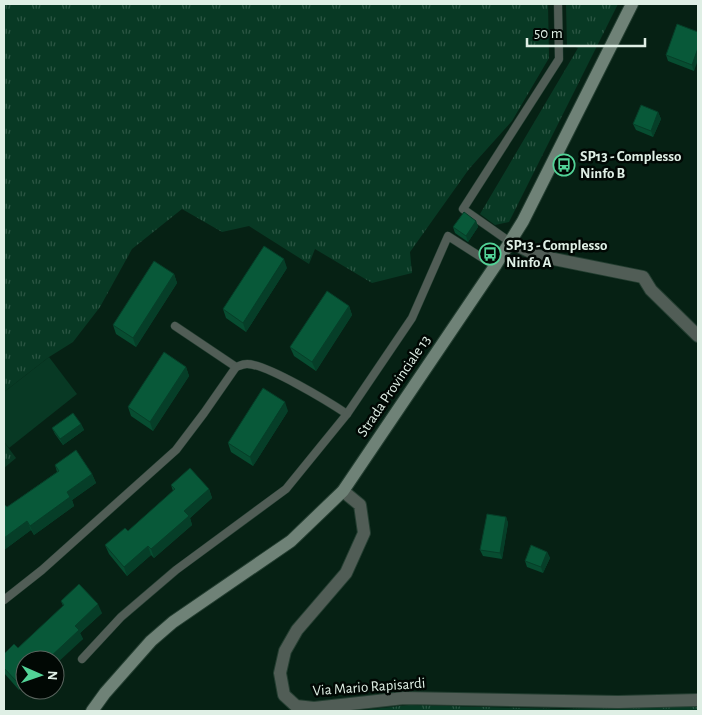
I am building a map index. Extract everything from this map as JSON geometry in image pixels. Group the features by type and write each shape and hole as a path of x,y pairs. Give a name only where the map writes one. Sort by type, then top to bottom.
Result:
{"main road":[{"name":"Strada Provinciale 13","path":"92,711 105,693 151,641 174,622 291,541 343,491 495,266 523,221 632,4"}],"street":[{"path":"510,242 538,256 643,277 651,290 698,336"},
{"name":"Via Mario Rapisardi","path":"343,491 360,505 364,533 346,573 297,630 285,651 280,673 284,695 296,706 314,708 404,698 618,702 698,700"}],"lane":[{"path":"510,242 463,209 559,60 558,4"},
{"path":"82,659 121,617 176,570 286,489 347,414 412,318 448,236 495,266"},
{"path":"175,326 236,367"},
{"path":"4,600 42,570 176,450 236,367 247,364 262,368 321,398 347,414"}],"green space":[{"path":"4,4 548,4 549,58 512,121 469,169 410,252 412,273 372,283 315,249 309,264 249,226 222,232 182,209 132,249 100,307 73,342 49,357 4,392"},
{"path":"566,4 618,4 509,222 495,225 480,214 578,48 570,45 567,47"},
{"path":"49,357 77,394 9,448 4,442 4,392"},
{"path":"4,442 16,458 4,468"},
{"path":"409,705 560,709 698,706 698,711 354,711"}],"building":[{"path":"677,24 698,32 698,48 692,65 666,55"},
{"path":"641,105 658,112 651,131 633,124"},
{"path":"464,212 476,221 466,236 453,227"},
{"path":"264,246 284,259 243,323 223,309"},
{"path":"154,261 174,274 133,338 113,325"},
{"path":"327,291 349,306 312,362 290,347"},
{"path":"164,352 186,367 150,422 128,407"},
{"path":"263,388 285,402 250,457 228,443"},
{"path":"73,413 81,424 60,439 52,428"},
{"path":"76,450 92,474 67,492 70,497 30,526 27,521 4,538 4,504 7,507 59,471 55,465"},
{"path":"190,468 209,489 184,511 189,516 151,549 148,546 124,567 105,545 125,528 128,531 175,489 171,485"},
{"path":"487,514 506,517 500,553 480,550"},
{"path":"531,545 547,552 541,567 525,561"},
{"path":"79,584 98,604 75,626 79,630 58,650 15,650 15,680 4,668 4,654 14,644 18,648 64,605 61,601"}],"place":[{"name":"SP13 - Complesso Ninfo B","path":"564,165"},
{"name":"SP13 - Complesso Ninfo A","path":"490,254"}]}
